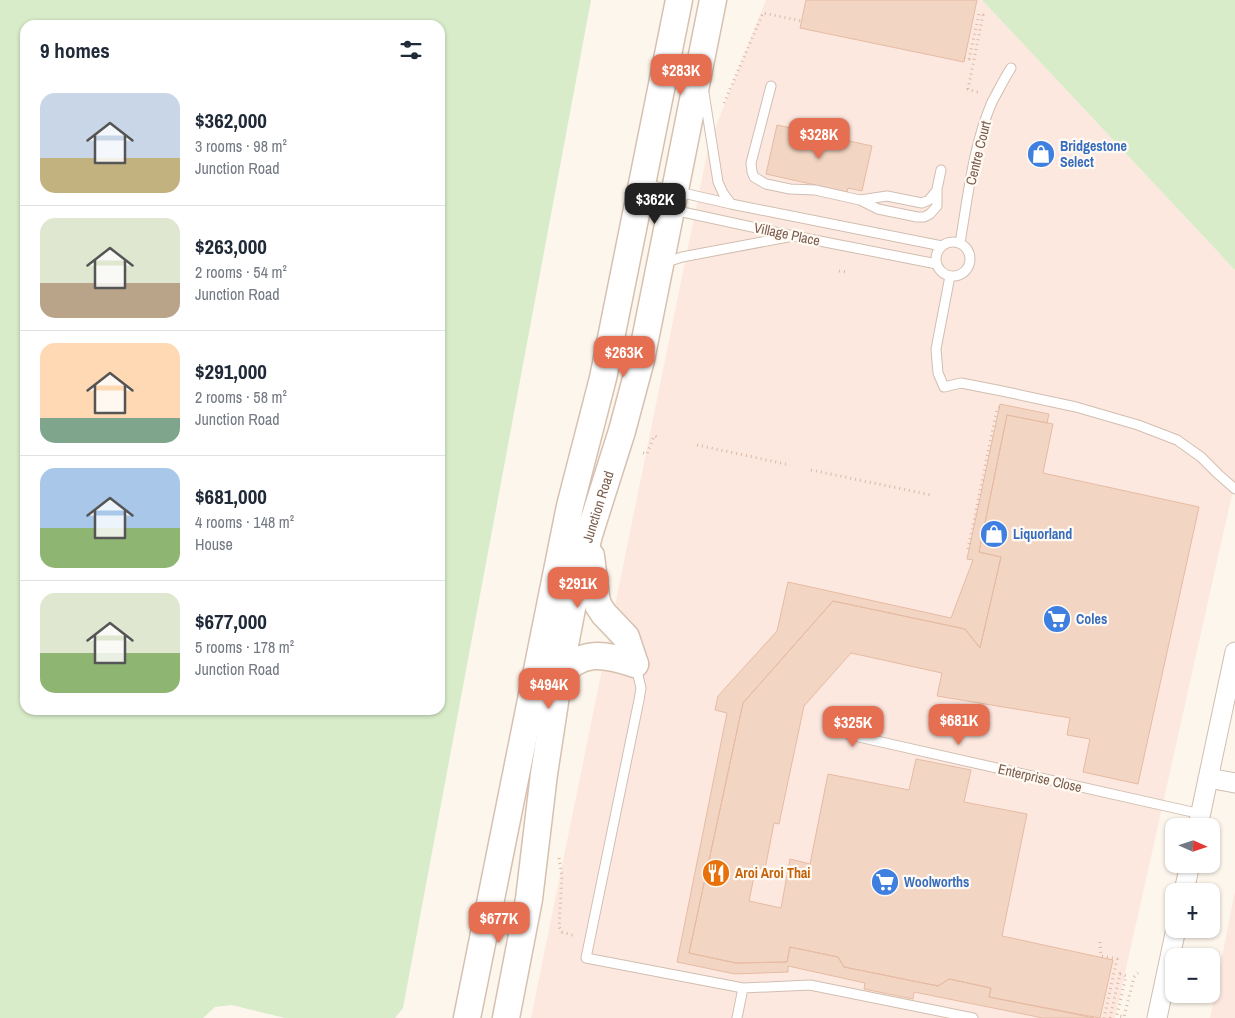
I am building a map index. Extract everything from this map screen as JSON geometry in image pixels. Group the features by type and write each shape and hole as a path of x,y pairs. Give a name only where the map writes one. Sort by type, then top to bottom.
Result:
{"main road":[{"name":"Junction Road","path":"467,1018 570,506 603,378 679,0"},
{"name":"Junction Road","path":"510,1011 529,899 544,774 559,676 589,535 622,431 641,360 713,0"},
{"path":"589,535 598,605 626,637 634,664"},
{"path":"559,676 572,664 581,659 601,654 634,664"}],"street":[{"path":"1199,818 1235,652"},
{"path":"1208,778 1235,783"},
{"path":"1157,1018 1174,938"}],"lane":[{"path":"700,68 718,182 731,204"},
{"name":"Centre Court","path":"960,243 973,167 981,134 992,103 1010,68"},
{"path":"771,86 751,164 754,177 766,184 790,189 815,190 860,200 878,209 920,218 930,214 937,206 937,189 941,170"},
{"path":"860,200 887,196 922,203 929,200 937,189"},
{"path":"640,193 673,200"},
{"name":"Village Place","path":"640,193 673,200 794,236 937,264"},
{"name":"Village Place","path":"673,200 731,204 942,246"},
{"path":"659,270 670,261 682,257 794,236"},
{"path":"953,241 960,243 969,251 970,264 963,273 957,276 950,276 940,270 936,258 942,246 953,241"},
{"path":"950,276 936,349 938,373 944,386 961,382 1002,390 1076,407 1138,425 1177,440 1202,457 1225,481 1235,488"},
{"path":"634,664 640,688 640,700 586,958 743,988 810,985 973,1018"},
{"name":"Enterprise Close","path":"850,735 1191,818"},
{"path":"737,1018 743,988"}],"path":[{"path":"724,103 762,13 802,21"},
{"path":"964,58 969,59 979,14 983,15 968,89 984,96"},
{"path":"839,270 847,272"},
{"path":"968,549 997,409 1002,406"},
{"path":"643,453 647,454 654,436 658,437"},
{"path":"697,445 790,465"},
{"path":"811,470 931,495"},
{"path":"558,849 562,877 559,926 562,932 579,937"},
{"path":"1100,942 1101,956 1117,959 1104,1018"},
{"path":"1110,1018 1120,974 1126,976 1117,1015 1124,1016 1134,977 1138,973"}],"shaded area":[{"path":"766,0 982,0 1235,270 1235,481 1115,1018 531,1018 709,144"},
{"path":"1235,891 1235,1018 1210,1018 1213,1003 1220,1003 1220,967"}],"green space":[{"path":"0,0 591,0 403,1008 395,1018 285,1018 232,1005 215,1007 203,1018 0,1018"},
{"path":"982,0 1235,0 1235,270"}],"building":[{"path":"806,0 977,0 964,62 800,28"},
{"path":"777,125 872,146 862,191 848,188 847,192 766,174"},
{"path":"1000,404 1049,414 1047,423 1007,415 979,552 1001,557 980,648 965,629 833,601 743,703 689,953 736,963 787,962 790,947 838,957 844,967 938,986 949,979 991,988 989,997 1094,1018 1043,1018 914,992 913,999 864,989 865,983 788,966 788,972 735,974 677,962 727,713 715,710 718,696 777,631 788,582 951,618 973,560 967,559"},
{"path":"1007,415 1053,424 1043,473 1199,507 1138,784 1083,772 1090,739 1067,735 1070,718 937,696 942,673 851,653 804,706 779,824 774,823 765,869 756,867 749,901 781,908 790,859 810,864 828,774 909,790 916,759 971,770 964,802 1027,814 1002,936 1113,960 1100,1018 989,997 991,988 949,979 938,986 844,967 838,957 790,947 787,962 736,963 689,953 743,703 833,601 965,629 980,648 1001,557 979,552"}],"place":[{"name":"Bridgestone Select","path":"1041,154"},
{"name":"Liquorland","path":"994,534"},
{"name":"Coles","path":"1057,619"},
{"name":"Aroi Aroi Thai","path":"716,873"},
{"name":"Woolworths","path":"885,882"}]}
